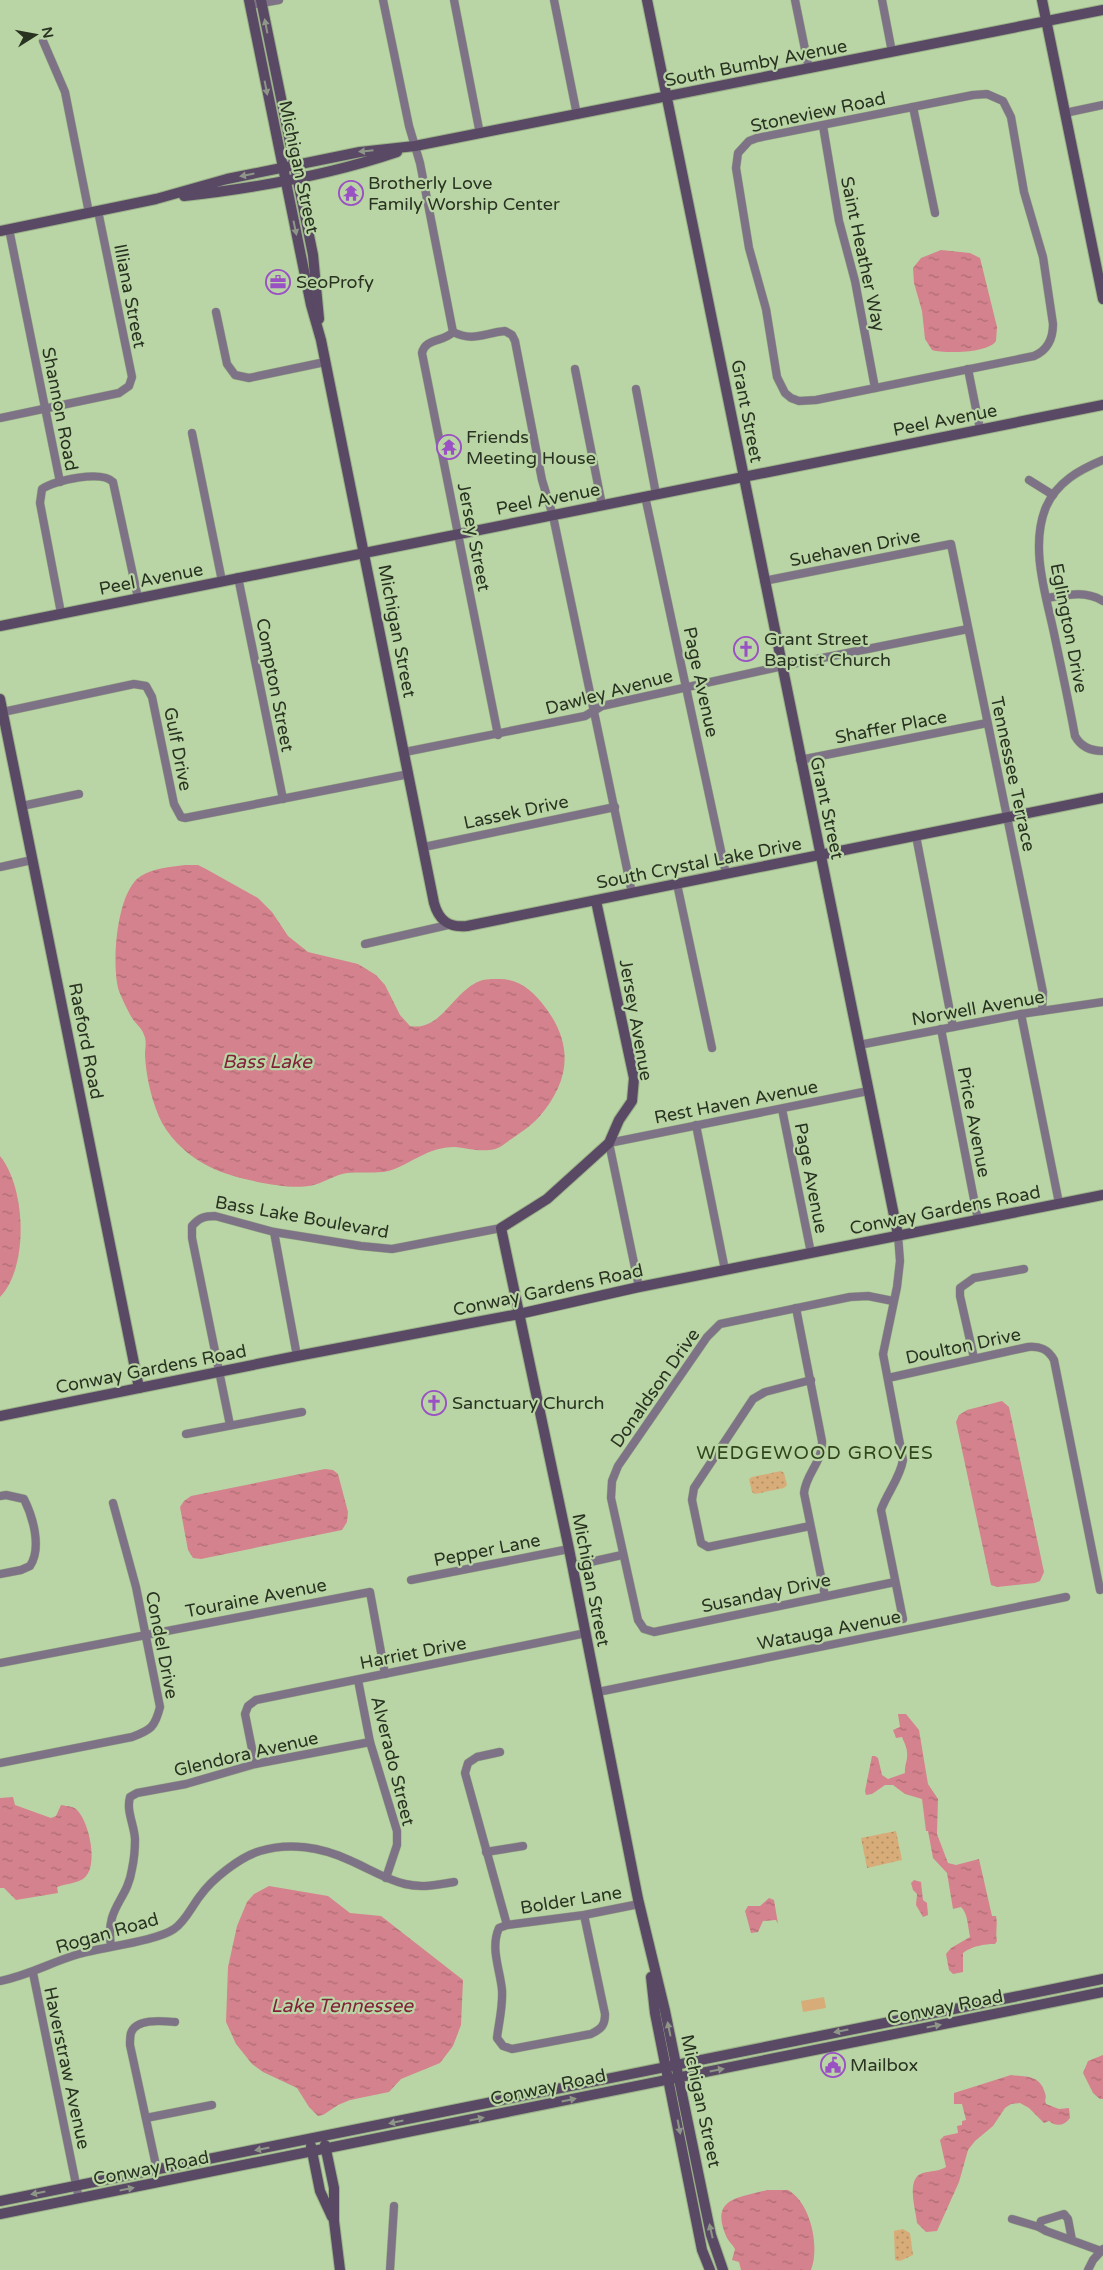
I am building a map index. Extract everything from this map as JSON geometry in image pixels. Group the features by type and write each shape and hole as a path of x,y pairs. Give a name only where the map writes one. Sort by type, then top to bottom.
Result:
{"street":[{"path":"249,3 279,0"},
{"path":"383,0 409,126 420,163 453,332 472,338 502,331 509,333 514,342 632,894"},
{"path":"454,0 480,134"},
{"path":"554,0 577,115"},
{"name":"Grant Street","path":"647,0 898,1235 900,1261 883,1354 903,1460 901,1471 887,1494 882,1510 903,1619"},
{"path":"795,0 809,69"},
{"path":"882,0 892,52"},
{"path":"1042,0 1103,299"},
{"name":"Michigan Street","path":"262,2 313,255 321,340 325,362 436,910 448,925"},
{"name":"Michigan Street","path":"249,3 311,305 321,340"},
{"name":"South Bumby Avenue","path":"4,230 156,199 227,178 360,152 415,146 480,134 1103,10"},
{"name":"Illiana Street","path":"43,41 64,92 132,377 129,386 119,393 45,408"},
{"path":"260,56 272,52"},
{"name":"Stoneview Road","path":"980,94 995,96 1003,101 1012,117 1024,192 1043,257 1053,324 1053,333 1047,347 1034,356 807,401 791,398 785,393 777,377 766,309 750,253 736,168 738,153 749,141 756,138 823,126 980,94"},
{"path":"1065,113 1103,105"},
{"path":"913,107 934,213"},
{"name":"Saint Heather Way","path":"823,126 839,221 856,281 876,388"},
{"name":"South Bumby Avenue","path":"156,199 229,191 285,180 363,164 415,146"},
{"name":"Shannon Road","path":"4,230 60,482 48,485 42,489 40,503 61,613"},
{"path":"216,312 226,364 234,375 241,378 249,378 325,362"},
{"name":"Jersey Street","path":"453,332 445,338 433,341 425,346 422,353 498,735"},
{"path":"575,370 602,505"},
{"path":"968,370 980,429"},
{"path":"636,389 656,494"},
{"name":"Peel Avenue","path":"0,626 1103,405"},
{"path":"0,418 45,408"},
{"path":"192,433 222,581"},
{"path":"1029,480 1053,495 1062,483 1075,473 1103,460"},
{"path":"60,482 95,475 104,476 113,482 138,598"},
{"name":"Eglington Drive","path":"1053,495 1046,508 1039,539 1039,556 1047,598 1075,736 1080,745 1091,750 1102,751"},
{"name":"Page Avenue","path":"645,496 726,874"},
{"name":"Suehaven Drive","path":"764,581 951,544"},
{"name":"Tennessee Terrace","path":"951,544 1043,992 1042,1011"},
{"name":"Compton Street","path":"238,578 282,799"},
{"path":"1047,598 1088,594 1103,601"},
{"name":"Dawley Avenue","path":"405,752 498,735 585,716 602,706 968,629"},
{"name":"Gulf Drive","path":"2,716 134,684 146,686 152,697 174,804 181,817 192,818 282,799"},
{"name":"Raeford Road","path":"0,699 140,1388"},
{"name":"Shaffer Place","path":"800,760 987,723"},
{"path":"282,799 409,774"},
{"path":"22,806 79,794"},
{"name":"South Crystal Lake Drive","path":"448,925 467,926 596,901 1103,798"},
{"name":"Lassek Drive","path":"424,846 615,808"},
{"path":"916,836 953,1027"},
{"path":"0,867 32,860"},
{"path":"677,884 712,1048"},
{"name":"Jersey Avenue","path":"596,901 634,1078 632,1101 619,1120 609,1143"},
{"path":"365,944 448,925"},
{"name":"Norwell Avenue","path":"859,1046 1022,1014 1103,1002"},
{"path":"1022,1014 1060,1203"},
{"name":"Price Avenue","path":"941,1029 978,1220"},
{"name":"Rest Haven Avenue","path":"609,1143 868,1091"},
{"name":"Page Avenue","path":"782,1109 811,1253"},
{"path":"696,1126 725,1270"},
{"path":"609,1143 639,1287"},
{"name":"Bass Lake Boulevard","path":"220,1372 192,1238 192,1226 197,1220 205,1216 215,1216 274,1232 360,1246 392,1249 501,1228 547,1199 609,1143"},
{"name":"Conway Gardens Road","path":"0,1416 297,1356 519,1314 639,1287 1103,1195"},
{"name":"Michigan Street","path":"501,1228 598,1692 646,1939 656,2013 672,2066 680,2077 711,2234 723,2270"},
{"path":"274,1232 297,1356"},
{"path":"974,1358 960,1296 960,1288 974,1278 1024,1269"},
{"name":"Donaldson Drive","path":"644,1629 638,1620 622,1555 611,1498 612,1481 618,1466 707,1337 720,1324 850,1297 868,1296 893,1301"},
{"path":"796,1308 823,1452 805,1482 804,1493 825,1596"},
{"name":"Doulton Drive","path":"888,1378 1028,1347 1046,1349 1054,1360 1100,1590"},
{"path":"220,1372 230,1426"},
{"path":"810,1526 708,1547 701,1543 692,1500 694,1488 753,1399 765,1392 811,1380"},
{"path":"186,1434 302,1412"},
{"path":"0,1574 21,1570 30,1566 37,1550 24,1499 3,1496"},
{"name":"Condel Drive","path":"0,1763 132,1737 148,1731 156,1722 160,1708 130,1562 113,1503"},
{"name":"Pepper Lane","path":"411,1580 569,1549"},
{"path":"572,1566 622,1555"},
{"name":"Susanday Drive","path":"644,1629 654,1632 895,1582"},
{"name":"Touraine Avenue","path":"0,1663 370,1592 385,1674"},
{"name":"Watauga Avenue","path":"598,1692 1066,1597"},
{"name":"Harriet Drive","path":"255,1764 245,1714 248,1706 256,1700 586,1633"},
{"name":"Alverado Street","path":"358,1680 370,1742 397,1831 397,1845 386,1878"},
{"name":"Glendora Avenue","path":"110,1946 110,1919 130,1881 132,1869 135,1838 128,1803 130,1797 255,1764 370,1742"},
{"path":"500,1752 477,1757 468,1763 465,1773 507,1925 499,1928 495,1938 502,1989 502,2011 496,2038 503,2046 512,2048 590,2034 601,2029 605,2022 605,2014 584,1914"},
{"name":"Rogan Road","path":"0,1981 32,1973 78,1954 159,1936 175,1929 202,1894 227,1869 259,1852 290,1845 320,1850 348,1859 386,1878 418,1886 454,1882"},
{"path":"486,1852 523,1846"},
{"name":"Bolder Lane","path":"507,1925 639,1904"},
{"name":"Haverstraw Avenue","path":"32,1973 79,2199"},
{"name":"Conway Road","path":"0,2201 1103,1979"},
{"path":"1027,2008 1053,1997 1063,1987"},
{"name":"Conway Road","path":"0,2214 326,2150 1103,1992"},
{"path":"157,2170 130,2045 131,2033 137,2025 158,2020 176,2022"},
{"path":"886,2036 889,2022"},
{"name":"Michigan Street","path":"672,2066 669,2079 702,2250 710,2270"},
{"path":"146,2118 212,2105"},
{"path":"416,2131 427,2122 460,2114 467,2107"},
{"path":"324,2137 334,2188 334,2221 340,2270"},
{"path":"310,2140 320,2191 334,2221"},
{"path":"390,2270 394,2206"},
{"path":"1039,2227 1041,2221 1064,2214 1068,2219 1072,2240"},
{"path":"1012,2219 1102,2250 1088,2270"}],"shaded area":[{"path":"781,1471 784,1473 787,1485 784,1488 755,1494 752,1492 749,1479"},
{"path":"896,1831 902,1860 867,1868 861,1838"},
{"path":"824,1997 826,2008 803,2012 801,2001"},
{"path":"903,2229 910,2233 913,2255 900,2261 895,2260 894,2231"}],"water":[{"path":"941,250 970,253 980,258 997,327 996,341 992,345 966,352 938,351 932,350 925,339 922,311 914,283 913,268 921,258"},
{"name":"Bass Lake","path":"185,865 198,865 258,898 272,912 288,936 308,952 358,964 376,975 385,985 400,1015 410,1026 421,1026 430,1023 439,1017 462,993 480,981 492,979 507,980 526,987 541,1001 554,1021 561,1035 564,1049 562,1076 557,1090 549,1103 531,1125 498,1148 486,1150 454,1147 443,1148 389,1171 347,1173 309,1186 273,1185 244,1179 219,1171 196,1159 171,1137 158,1115 148,1081 145,1037 132,1018 120,994 116,965 116,948 121,912 133,884 141,876 151,871"},
{"path":"0,1156 9,1170 15,1187 21,1227 20,1248 16,1267 9,1284 0,1297"},
{"path":"1002,1401 1009,1407 1044,1572 1040,1581 1035,1583 997,1587 991,1585 956,1422 959,1415 967,1410"},
{"path":"325,1469 333,1470 338,1474 348,1512 347,1522 342,1530 201,1559 193,1558 188,1550 180,1507 191,1496"},
{"path":"898,1714 906,1714 919,1730 928,1784 938,1799 937,1834 948,1863 956,1865 979,1859 992,1916 996,1916 997,1941 995,1944 978,1946 963,1953 963,1972 953,1974 949,1970 946,1954 951,1948 970,1937 967,1921 961,1907 953,1909 947,1873 933,1858 928,1831 926,1831 922,1799 905,1794 893,1785 885,1785 872,1794 866,1795 865,1791 872,1756 878,1758 882,1775 888,1779 905,1773 906,1748 902,1737 896,1738 893,1730 900,1727"},
{"path":"13,1797 15,1805 51,1818 56,1816 61,1805 76,1809 85,1823 91,1844 91,1865 83,1879 57,1887 58,1893 16,1900 4,1888 0,1888 0,1798"},
{"path":"914,1880 921,1882 923,1900 927,1903 928,1915 923,1917 916,1905 917,1894 913,1890 911,1883"},
{"name":"Lake Tennessee","path":"269,1886 328,1896 350,1913 381,1916 463,1980 461,2025 453,2046 440,2063 401,2079 389,2092 350,2100 318,2116 309,2107 297,2088 263,2072 252,2064 236,2044 226,2022 228,1967 237,1926 247,1902 254,1894"},
{"path":"769,1898 774,1900 778,1924 776,1920 763,1921 758,1932 751,1933 745,1911 748,1906 760,1906"},
{"path":"1103,2055 1103,2099 1100,2099 1093,2093 1083,2073 1088,2061"},
{"path":"1011,2075 1036,2080 1043,2087 1046,2095 1046,2104 1059,2109 1069,2108 1070,2118 1060,2125 1049,2121 1044,2123 1029,2108 1020,2103 1011,2104 1005,2108 993,2126 975,2141 968,2150 959,2182 937,2231 926,2232 917,2223 913,2195 914,2181 923,2173 946,2167 940,2140 944,2136 958,2133 957,2126 962,2125 962,2121 966,2120 962,2104 954,2104 954,2093"},
{"path":"767,2190 788,2190 803,2205 808,2215 814,2238 814,2260 811,2270 741,2270 739,2262 732,2260 735,2249 727,2238 722,2223 724,2207 737,2198"}],"place":[{"name":"Brotherly Love Family Worship Center","path":"351,193"},
{"name":"SeoProfy","path":"278,282"},
{"name":"Friends Meeting House","path":"449,447"},
{"name":"Grant Street Baptist Church","path":"746,649"},
{"name":"Sanctuary Church","path":"434,1403"},
{"name":"Mailbox","path":"833,2065"}],"district":[{"name":"WEDGEWOOD GROVES","path":"815,1453"}]}
